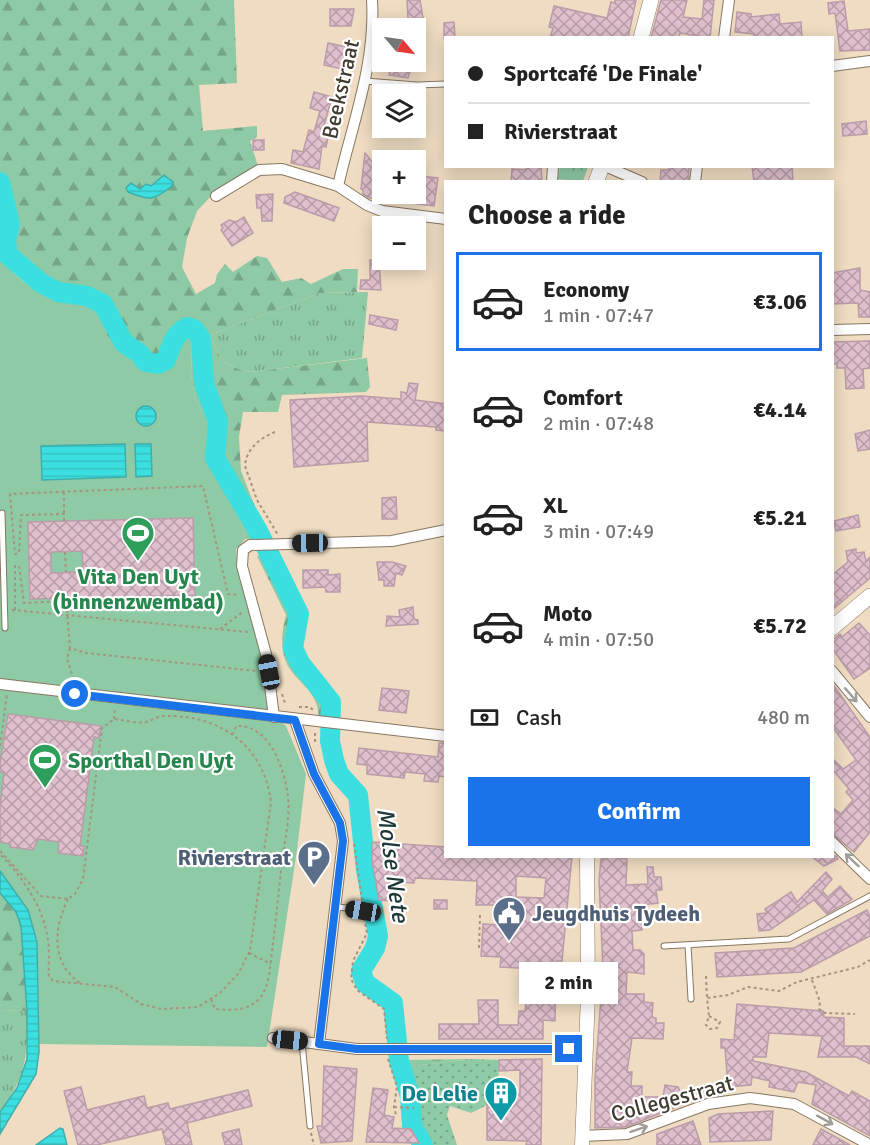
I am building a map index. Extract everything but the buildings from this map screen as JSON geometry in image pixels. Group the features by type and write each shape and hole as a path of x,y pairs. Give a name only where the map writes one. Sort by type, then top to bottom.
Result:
{"main road":[{"path":"642,36 651,0"},
{"path":"834,626 870,596"}],"street":[{"name":"Beekstraat","path":"338,186 365,81 374,27 372,0"},
{"path":"724,36 729,0"},
{"path":"834,66 870,61"},
{"path":"608,168 637,180"},
{"path":"216,196 259,170 282,169 338,186 367,205 382,211 444,219"},
{"path":"834,330 870,329"},
{"path":"274,717 269,672 261,633 241,558 243,550 250,544 392,541 444,530"},
{"path":"834,673 870,717"},
{"path":"4,685 317,723 444,736"},
{"path":"295,720 314,774 340,823 343,841 319,1044"},
{"path":"834,844 870,879"},
{"path":"582,1140 588,996 587,858"},
{"path":"273,1038 357,1049 584,1049"},
{"name":"Collegestraat","path":"582,1140 627,1134 708,1104 750,1098 794,1104 870,1145"}],"lane":[{"path":"365,81 406,85 444,84"},
{"path":"2,513 1,546 5,628"},
{"path":"664,946 789,939 870,896"},
{"path":"336,907 379,912"},
{"path":"688,945 691,999"},
{"path":"302,1041 310,1126"}],"path":[{"path":"275,432 262,437 254,446 245,460 245,470 257,500 286,543"},
{"path":"64,514 21,515 19,554 15,554 10,494 203,486 228,594 252,601"},
{"path":"64,492 64,521"},
{"path":"65,552 66,573"},
{"path":"15,610 15,566 19,566 24,603 66,600 70,648 67,659 76,686 75,694"},
{"path":"220,629 252,601"},
{"path":"4,609 261,633"},
{"path":"70,648 86,653 269,672"},
{"path":"0,746 4,685"},
{"path":"0,852 28,888 39,910 48,942 49,977 59,984 115,987 141,1004 160,1009 198,1007 211,999 237,974 249,953 271,802 269,788 261,768 233,734 209,723 162,716 146,722 114,719 102,728 83,879 75,894 68,899 57,928 58,955 67,972 82,984"},
{"path":"315,747 317,723"},
{"path":"211,999 211,1004 215,1009 226,1010 258,1002 265,995 271,964 288,817 286,780 278,758 258,733 238,725 233,728 233,734"},
{"path":"353,836 367,933 353,961 351,979 357,990 384,1009 389,1048 387,1056 397,1087 394,1107 396,1115"},
{"path":"0,852 41,896 68,899"},
{"path":"480,915 479,948 482,948"},
{"path":"249,953 271,964"},
{"path":"707,998 728,995 748,987 779,992 797,982 858,967 870,960"},
{"path":"706,976 709,1016 706,1025 710,1029 717,1028 720,1022 709,1016"},
{"path":"812,980 820,1002 819,1009 825,1013 855,1014"},
{"path":"394,1107 414,1108"},
{"path":"310,1126 314,1145"}],"green space":[{"path":"0,0 234,0 237,83 199,85 203,131 257,126 257,137 250,141 258,166 213,194 197,211 187,238 182,267 196,294 215,283 217,274 225,264 233,272 257,256 267,258 282,282 301,278 311,284 343,269 358,269 357,292 320,293 210,335 216,350 228,364 250,372 367,358 370,387 366,392 282,395 278,412 243,412 239,437 241,471 259,517 257,539 245,539 241,521 209,458 211,425 196,401 191,375 192,341 176,345 171,359 163,369 152,373 145,371 107,336 105,322 79,301 48,296 19,277 2,261 0,247"},
{"path":"560,168 588,168 583,180 557,179"},
{"path":"0,247 11,270 32,287 53,297 94,306 105,322 107,336 131,355 139,367 154,372 164,370 172,360 182,334 189,333 192,341 191,375 196,401 211,425 209,458 241,521 245,539 236,549 238,570 266,673 269,710 286,726 306,774 297,850 267,1047 39,1044 37,942 28,910 0,871"},
{"path":"368,292 362,358 250,372 228,364 216,350 210,335 320,293"},
{"path":"269,553 299,614 293,648 300,663 331,702 331,719 319,718 317,704 311,693 295,676 283,654 282,637 286,615 257,556"},
{"path":"0,893 16,912 21,926 27,1011 0,1010"},
{"path":"0,1010 27,1011 27,1041 21,1075 0,1112"},
{"path":"474,1059 405,1067 403,1060"},
{"path":"474,1059 499,1060 498,1093 487,1093 487,1105 471,1113 450,1106 447,1115 457,1145 427,1145 415,1117 405,1067"}],"water":[{"path":"164,175 173,182 172,186 156,197 141,197 128,192 126,188 131,183 140,189 146,184 151,186"},
{"path":"146,406 153,409 156,416 153,423 146,426 139,423 136,416 139,409"},
{"path":"125,444 126,477 42,480 41,446"},
{"path":"135,444 151,444 152,476 136,477"},
{"path":"0,871 28,910 37,942 39,1052 36,1074 0,1134 0,1112 17,1088 27,1059 27,1011 21,926 16,912 0,893"},
{"path":"60,1128 63,1129 67,1145 36,1145"}],"waterway":[{"name":"Molse Nete","path":"0,182 10,224 6,240 8,255 41,283 58,292 87,296 103,304 124,343 139,353 146,362 158,364 166,360 176,336 188,327 195,330 201,339 204,383 218,422 215,458 257,529 299,614 293,648 300,663 331,702 330,741 334,760 339,774 358,795 366,870 378,936 375,948 361,971 365,983 393,1003 399,1061 410,1096 412,1126 423,1145"}],"place":[{"name":"Vita Den Uyt (binnenzwembad)","path":"138,562"},
{"name":"Sporthal Den Uyt","path":"45,789"},
{"name":"Rivierstraat","path":"314,886"},
{"name":"Jeugdhuis Tydeeh","path":"509,942"},
{"name":"De Lelie","path":"501,1122"}],"route":[{"path":"75,694 295,720 299,739 314,774 340,823 343,841 319,1044 357,1049 387,1047 569,1049"}]}
